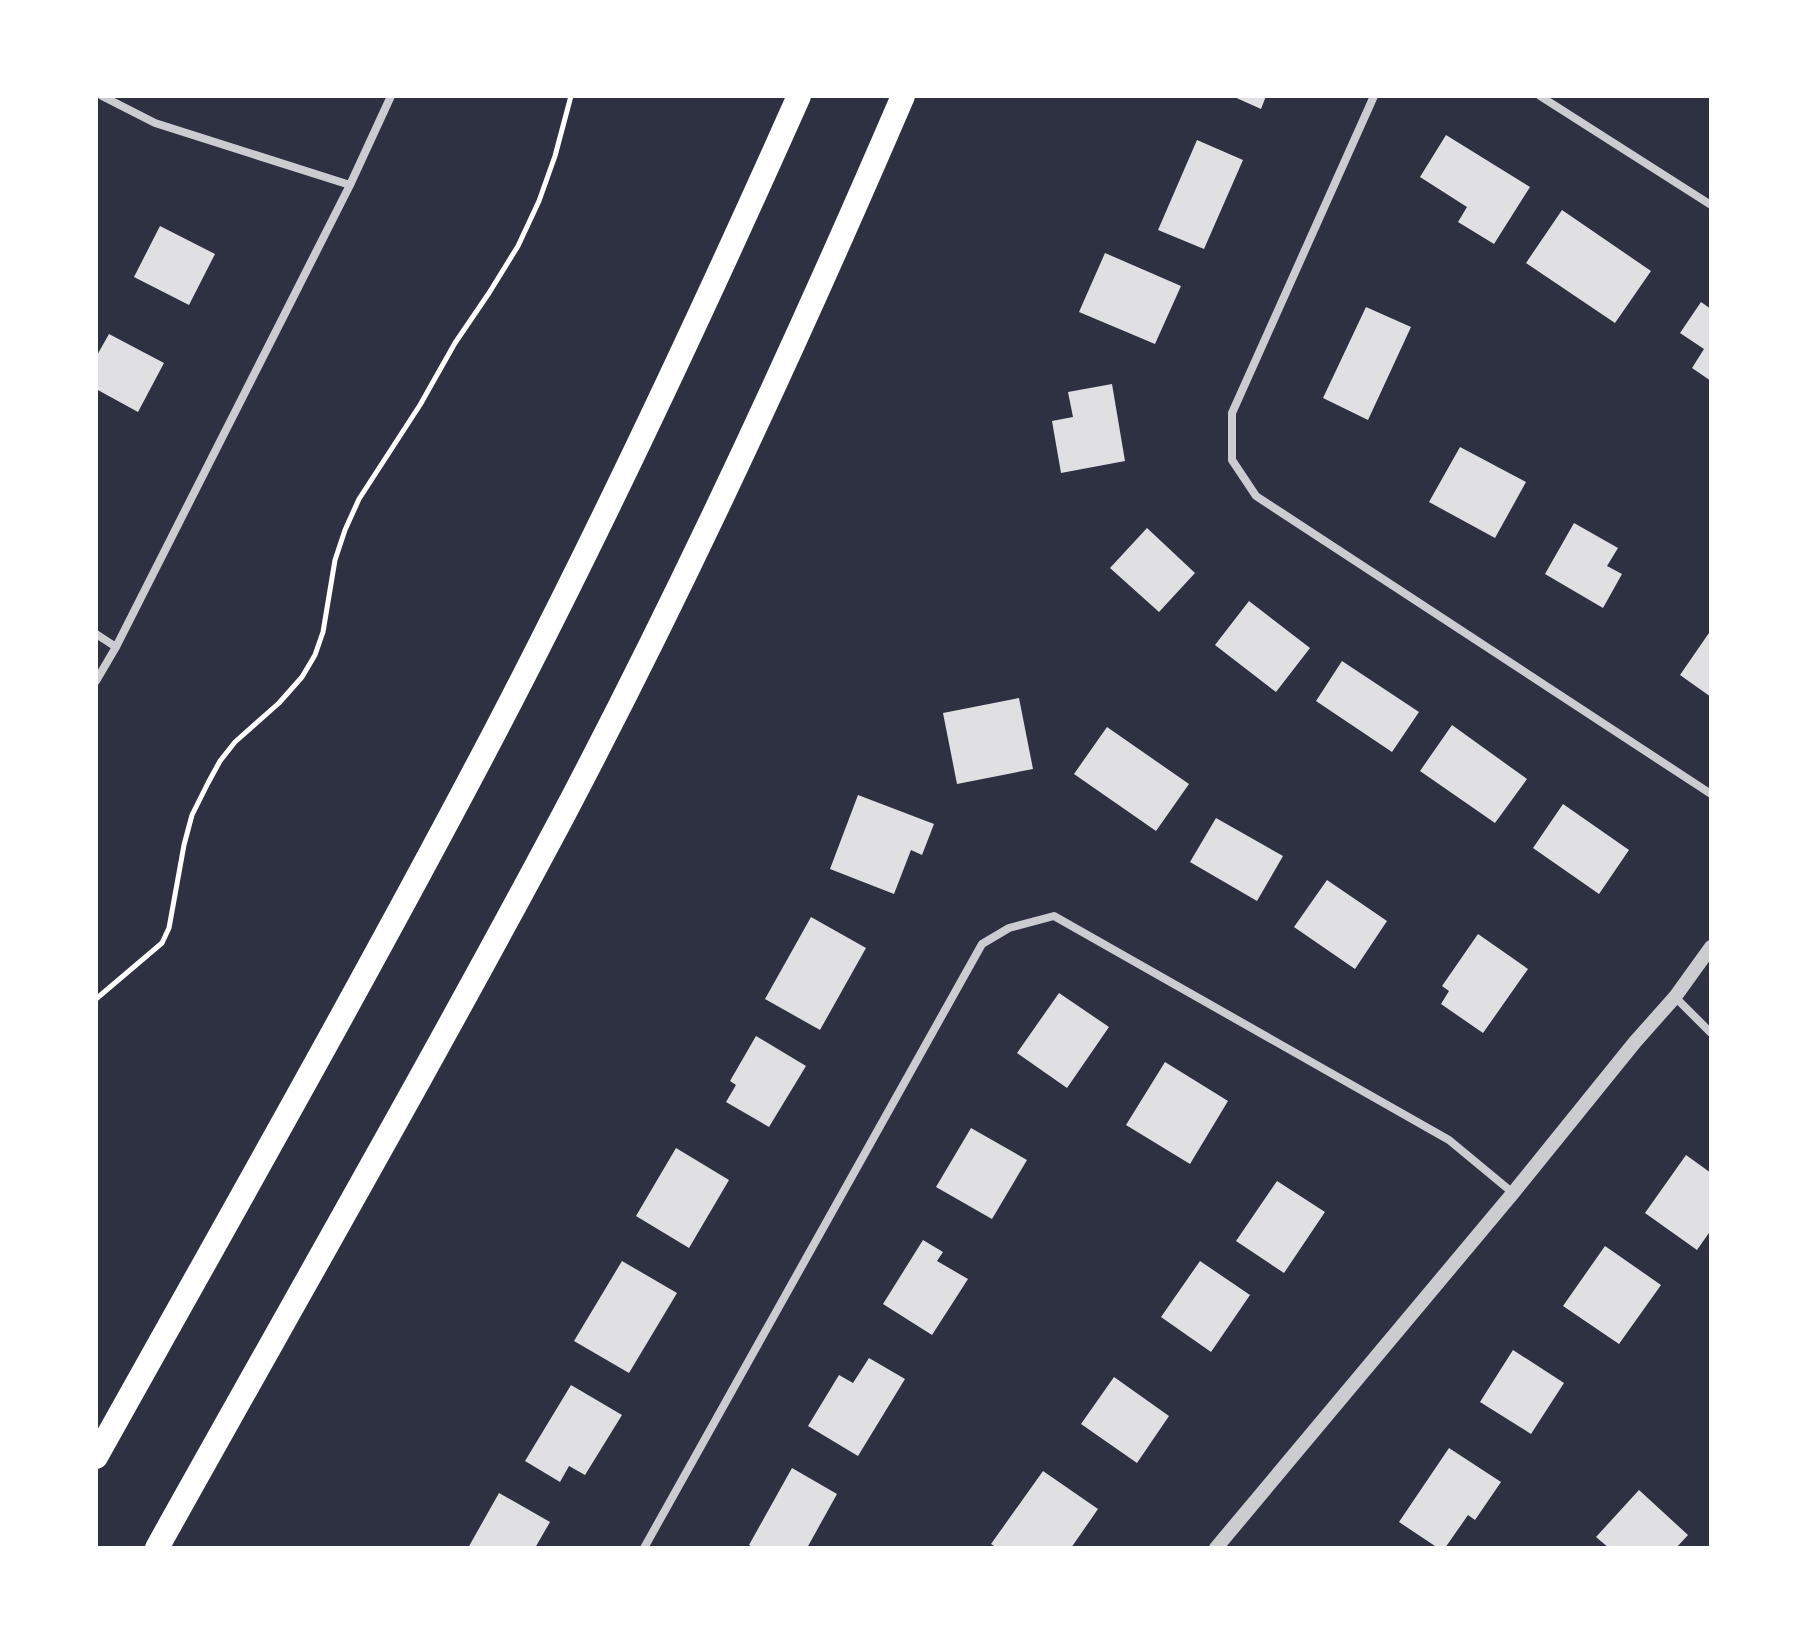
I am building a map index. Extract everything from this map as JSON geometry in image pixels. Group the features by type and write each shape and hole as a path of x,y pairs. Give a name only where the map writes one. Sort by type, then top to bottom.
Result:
{"highway":[{"path":"96,1457 352,997 499,725 646,427 799,96"},
{"path":"157,1548 571,800 735,471 903,96"}],"street":[{"path":"102,96 155,123 350,185"},
{"path":"96,681 350,185 391,96"},
{"path":"1374,96 1232,413 1232,460 1256,496 1711,794"},
{"path":"1540,96 1711,205"},
{"path":"96,634 116,647"},
{"path":"644,1548 982,944 1009,928 1054,916 1449,1140 1513,1193"},
{"path":"1216,1548 1675,997 1711,947"},
{"path":"1675,997 1711,1033"}],"path":[{"path":"96,999 162,943 169,928 192,815 208,783 235,742 279,703 302,677 315,655 323,632 335,560 359,499 518,246 555,156 571,96"}],"building":[{"path":"1232,96 1266,96 1261,109"},
{"path":"1446,135 1530,187 1494,244 1458,222 1467,207 1420,177"},
{"path":"1197,140 1243,160 1204,249 1158,230"},
{"path":"1562,210 1651,271 1615,323 1526,263"},
{"path":"160,226 215,254 189,305 134,277"},
{"path":"1105,253 1181,286 1155,344 1079,312"},
{"path":"1701,302 1711,309 1711,381 1692,368 1704,349 1680,333"},
{"path":"1366,307 1411,327 1368,420 1323,398"},
{"path":"109,334 164,363 138,412 96,389 96,357"},
{"path":"1112,384 1125,461 1061,473 1052,421 1073,417 1068,392"},
{"path":"1460,447 1526,482 1495,538 1429,502"},
{"path":"1574,523 1618,548 1607,566 1622,574 1603,608 1545,574"},
{"path":"1147,528 1195,573 1159,612 1110,568"},
{"path":"1249,601 1310,648 1276,692 1215,645"},
{"path":"1711,630 1711,697 1680,675"},
{"path":"1342,661 1419,712 1392,752 1316,701"},
{"path":"1019,698 1033,769 957,784 943,713"},
{"path":"1452,725 1527,779 1495,823 1420,771"},
{"path":"1107,727 1189,784 1156,831 1074,774"},
{"path":"858,795 934,824 922,855 911,850 894,894 830,869"},
{"path":"1563,804 1629,850 1599,894 1533,848"},
{"path":"1216,818 1283,856 1257,901 1190,862"},
{"path":"1327,880 1387,921 1355,969 1294,927"},
{"path":"811,917 866,948 820,1030 765,999"},
{"path":"1478,934 1528,969 1483,1033 1441,1004 1449,991 1442,986"},
{"path":"1059,993 1109,1027 1067,1088 1017,1053"},
{"path":"756,1036 806,1066 769,1127 726,1102 736,1085 730,1081"},
{"path":"1165,1062 1228,1101 1190,1164 1126,1125"},
{"path":"971,1128 1027,1160 992,1219 936,1187"},
{"path":"676,1148 729,1180 689,1248 636,1216"},
{"path":"1686,1155 1711,1173 1711,1230 1697,1250 1645,1213"},
{"path":"1277,1181 1325,1212 1284,1273 1236,1241"},
{"path":"923,1240 943,1252 937,1261 968,1279 932,1335 883,1304"},
{"path":"1605,1246 1661,1285 1619,1344 1563,1306"},
{"path":"622,1261 677,1293 629,1373 574,1341"},
{"path":"1200,1261 1250,1295 1211,1352 1161,1317"},
{"path":"1513,1350 1564,1383 1531,1434 1480,1402"},
{"path":"869,1358 905,1379 858,1456 808,1426 839,1375 853,1383"},
{"path":"1114,1377 1169,1416 1137,1463 1081,1424"},
{"path":"571,1385 622,1415 585,1475 569,1466 560,1482 525,1461"},
{"path":"1449,1448 1501,1482 1475,1520 1468,1515 1445,1548 1438,1548 1399,1522"},
{"path":"792,1468 837,1494 807,1548 754,1548 749,1545"},
{"path":"1043,1471 1098,1509 1071,1548 997,1548 991,1544"},
{"path":"1639,1490 1688,1535 1676,1548 1609,1548 1596,1537"},
{"path":"499,1493 550,1522 535,1548 468,1548"}]}
